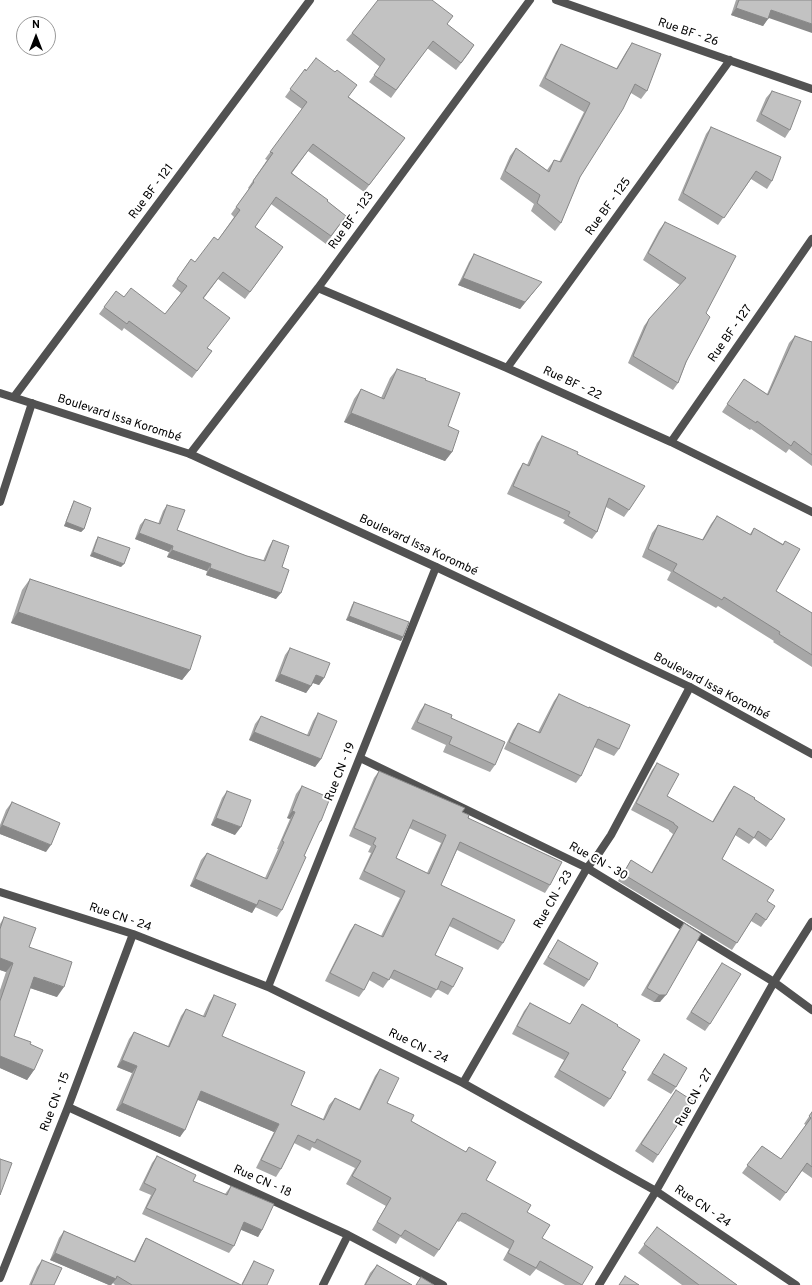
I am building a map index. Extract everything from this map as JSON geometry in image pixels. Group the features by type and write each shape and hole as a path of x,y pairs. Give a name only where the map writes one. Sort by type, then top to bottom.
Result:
{"street":[{"name":"Rue BF - 121","path":"14,398 310,0"},
{"name":"Rue BF - 123","path":"190,454 318,288 530,0"},
{"name":"Rue BF - 26","path":"556,0 812,89"},
{"name":"Rue BF - 125","path":"507,368 730,60"},
{"name":"Rue BF - 127","path":"671,442 812,239"},
{"name":"Rue BF - 22","path":"318,288 507,368 671,442 812,512"},
{"name":"Boulevard Issa Korombé","path":"0,393 190,454 436,567 690,687 812,754"},
{"path":"0,502 32,403"},
{"name":"Rue CN - 19","path":"268,987 436,567"},
{"name":"Rue CN - 23","path":"463,1083 586,868 599,853 611,835 690,687"},
{"name":"Rue CN - 30","path":"360,758 586,868 774,982 812,1010"},
{"name":"Rue CN - 24","path":"0,892 133,934 268,987 463,1083 656,1191 796,1285"},
{"name":"Rue CN - 27","path":"599,1285 656,1191 774,982 812,922"},
{"name":"Rue CN - 15","path":"0,1278 68,1107 133,934"},
{"name":"Rue CN - 18","path":"68,1107 348,1234 443,1285"},
{"path":"323,1285 348,1234"}],"building":[{"path":"378,0 432,0 453,16 447,24 474,45 461,63 433,41 396,90 374,75 385,59 352,33"},
{"path":"739,0 812,0 812,24 771,10 768,19 736,8"},
{"path":"632,43 661,54 647,91 635,84 623,109 580,177 561,223 537,203 540,195 505,171 516,148 549,172 554,160 561,162 590,103 545,78 561,44 617,69"},
{"path":"316,58 335,72 337,70 357,85 348,97 405,138 369,185 313,144 291,173 328,200 327,201 346,216 331,236 276,197 255,227 283,247 250,292 223,272 203,298 230,318 207,348 212,351 197,371 129,321 127,324 104,307 116,291 124,297 131,288 165,314 187,286 177,279 191,259 195,262 214,237 218,240 240,210 236,207 273,153 270,152 307,102 290,89 305,69 306,71"},
{"path":"772,91 801,101 790,130 761,114"},
{"path":"711,127 781,157 772,181 756,171 724,218 683,193"},
{"path":"665,222 736,256 706,313 710,317 686,362 678,383 633,356 649,319 686,278 648,253"},
{"path":"474,254 542,282 525,302 463,278"},
{"path":"795,336 812,342 812,455 794,441 791,446 757,421 756,423 727,404 744,379 768,395"},
{"path":"397,369 460,393 448,426 459,431 452,452 351,413 361,389 384,399"},
{"path":"542,436 578,452 577,454 645,486 629,510 609,498 597,532 568,516 570,512 513,486 523,463 529,466"},
{"path":"74,501 91,508 84,529 66,522"},
{"path":"167,505 185,510 177,530 247,556 265,561 273,540 289,546 282,567 289,570 281,593 210,568 211,564 172,550 173,546 139,533 145,519 160,524"},
{"path":"717,516 751,535 754,528 783,545 785,541 800,549 776,591 812,613 812,655 779,634 780,632 724,597 722,600 673,571 677,564 648,549 658,525 703,540"},
{"path":"98,537 130,548 124,564 93,552"},
{"path":"30,579 201,636 190,670 18,612"},
{"path":"354,602 409,622 403,637 349,616"},
{"path":"290,648 330,663 324,678 316,675 311,686 280,674"},
{"path":"559,694 630,725 619,749 598,739 581,776 509,742 518,723 540,733"},
{"path":"425,704 452,715 451,718 505,742 495,765 449,744 452,737 417,722"},
{"path":"318,713 337,721 321,759 254,732 261,716 309,736"},
{"path":"657,763 679,774 667,796 713,822 734,786 755,798 754,799 785,819 771,840 758,831 754,838 739,828 722,859 774,890 767,901 775,906 766,920 756,913 737,943 623,874 631,860 652,873 678,827 674,823 636,803"},
{"path":"379,771 465,808 462,812 469,815 468,818 562,862 550,885 460,842 441,885 515,920 503,943 453,918 435,955 463,968 453,987 441,981 437,990 394,970 389,980 373,972 364,990 330,973 355,924 383,937 405,891 364,871 376,846 373,844 376,838 354,828","holes":["413,820 446,835 429,874 396,858"]},
{"path":"302,786 330,798 282,910 259,900 257,905 195,879 207,853 267,879 284,842 282,841 295,812 292,811"},
{"path":"227,791 251,800 241,827 216,818"},
{"path":"12,802 60,823 51,845 2,825"},
{"path":"4,917 36,928 29,947 72,962 64,987 34,977 14,1036 31,1042 30,1044 43,1050 34,1070 0,1056 0,1001 13,963 0,958 0,929"},
{"path":"684,923 701,934 666,995 659,995 647,988"},
{"path":"558,940 598,963 589,980 548,957"},
{"path":"722,963 741,974 710,1024 691,1012"},
{"path":"214,995 236,1004 222,1036 305,1072 291,1105 324,1120 335,1098 360,1110 380,1069 399,1078 387,1103 414,1115 411,1121 466,1152 469,1147 496,1162 486,1180 531,1205 527,1212 550,1225 542,1238 593,1267 582,1285 540,1261 536,1268 508,1253 514,1241 465,1213 462,1213 439,1250 405,1230 401,1236 377,1222 391,1198 352,1176 361,1161 317,1139 315,1143 298,1135 281,1169 261,1160 279,1124 201,1091 185,1130 122,1103 137,1066 122,1060 134,1032 169,1047 186,1009 205,1017"},
{"path":"530,1003 570,1024 582,1004 640,1040 622,1070 626,1072 610,1099 559,1070 569,1053 517,1026"},
{"path":"664,1054 687,1068 676,1087 652,1073"},
{"path":"676,1090 693,1101 658,1155 641,1144"},
{"path":"812,1112 812,1167 807,1163 786,1193 747,1165 762,1146 781,1159 811,1118 809,1116"},
{"path":"157,1156 196,1175 193,1181 227,1195 231,1186 274,1204 262,1230 244,1222 234,1246 146,1208 156,1189 144,1183"},
{"path":"0,1159 12,1163 0,1195"},
{"path":"657,1227 737,1285 699,1285 644,1244"},
{"path":"64,1231 135,1262 146,1238 241,1285 132,1285 117,1276 116,1279 55,1253"},
{"path":"42,1260 62,1268 54,1285 31,1285"},
{"path":"254,1261 274,1270 267,1285 242,1285"},
{"path":"377,1265 412,1285 365,1285"},
{"path":"625,1276 639,1285 619,1285"},
{"path":"421,1277 434,1285 416,1285"}]}
